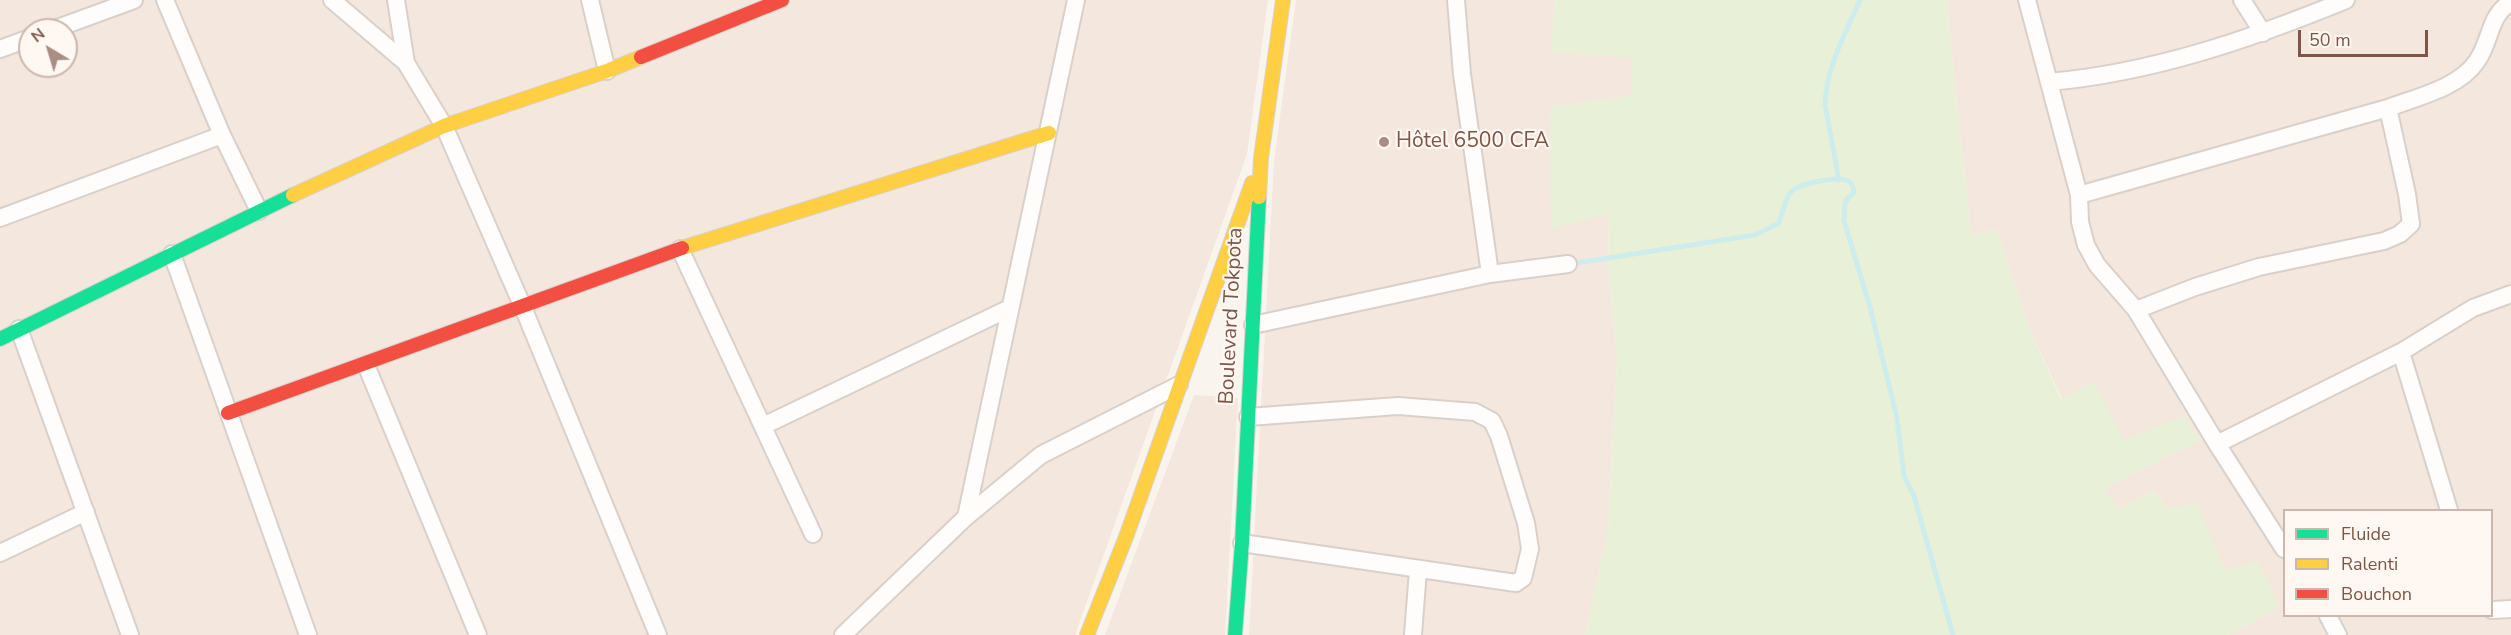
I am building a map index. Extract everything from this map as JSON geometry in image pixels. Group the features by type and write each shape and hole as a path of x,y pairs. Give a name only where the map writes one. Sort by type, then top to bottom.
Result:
{"street":[{"path":"78,20 134,0"},
{"path":"165,0 222,135 259,212"},
{"path":"333,0 406,63 444,126 522,305 658,635"},
{"path":"396,0 406,63"},
{"path":"590,0 607,71"},
{"path":"0,339 259,212 444,126 607,71 782,0"},
{"path":"966,517 1076,0"},
{"name":"Boulevard Tokpota","path":"1235,635 1242,543 1261,158 1282,0"},
{"path":"1456,0 1462,74 1490,274"},
{"path":"2027,0 2079,195 2080,222 2085,245 2097,265 2136,310 2283,547"},
{"path":"2242,0 2264,33"},
{"path":"2049,82 2087,79 2121,72 2264,33 2346,0"},
{"path":"2079,195 2388,108 2434,91 2458,79 2477,61 2498,12 2511,2"},
{"path":"0,49 18,42"},
{"path":"2136,310 2196,287 2259,267 2384,241 2400,234 2411,224 2407,194 2388,108"},
{"path":"228,413 366,365 522,305 680,249 1049,133"},
{"path":"0,218 222,135"},
{"path":"1088,635 1126,537 1261,158"},
{"path":"680,249 813,534"},
{"path":"172,254 308,635"},
{"path":"1253,325 1490,274 1569,264"},
{"path":"2217,444 2402,352 2473,308 2511,294"},
{"path":"763,426 1010,308"},
{"path":"19,329 130,635"},
{"path":"2402,352 2449,509"},
{"path":"366,365 478,635"},
{"path":"843,635 966,517 1041,455 1179,385"},
{"path":"1242,543 1516,583 1522,578 1530,549 1526,523 1499,436 1492,421 1475,412 1398,406 1248,417"},
{"path":"0,553 86,512"},
{"path":"1413,635 1418,570"},
{"path":"2493,610 2511,609"},
{"path":"2329,617 2338,635"}],"shaded area":[{"path":"0,0 1268,0 1247,154 1075,635 0,635"},
{"path":"1296,0 1555,0 1552,51 1631,57 1631,96 1551,107 1552,227 1609,213 1608,267 1617,359 1608,531 1585,635 1249,635 1274,161"},
{"path":"1946,0 2511,0 2511,635 2228,635 2279,607 2225,570 2154,491 2119,509 2103,489 2201,439 2183,417 2124,441 2062,399 2029,328 1996,229 1971,236"},
{"path":"1194,395 1238,398 1225,635 1105,635"}],"green space":[{"path":"1555,0 1946,0 1971,236 1996,229 2029,328 2061,399 2094,382 2124,440 2183,416 2201,439 2104,489 2119,509 2154,491 2167,508 2197,504 2225,570 2259,561 2279,607 2228,635 1585,635 1608,530 1617,359 1608,267 1609,214 1551,228 1550,107 1631,96 1631,58 1551,51"}],"waterway":[{"path":"1839,180 1825,105 1826,91 1837,51 1860,0"},
{"path":"1570,264 1755,235 1779,223 1787,199 1795,189 1809,183 1826,180 1841,179 1850,182 1854,192 1845,202 1844,221 1870,307 1897,418 1904,476 1914,496 1953,635"}],"traffic: fast":[{"path":"0,339 293,195"},
{"path":"1235,635 1242,543 1259,197"}],"traffic: slow":[{"path":"1259,197 1261,158 1283,0"},
{"path":"293,195 444,126 607,71 641,57"},
{"path":"682,248 1049,133"},
{"path":"1087,635 1126,537 1252,183"}],"traffic: jam":[{"path":"641,57 782,0"},
{"path":"228,413 682,248"}],"place":[{"name":"Hôtel 6500 CFA","path":"1384,142"}]}
